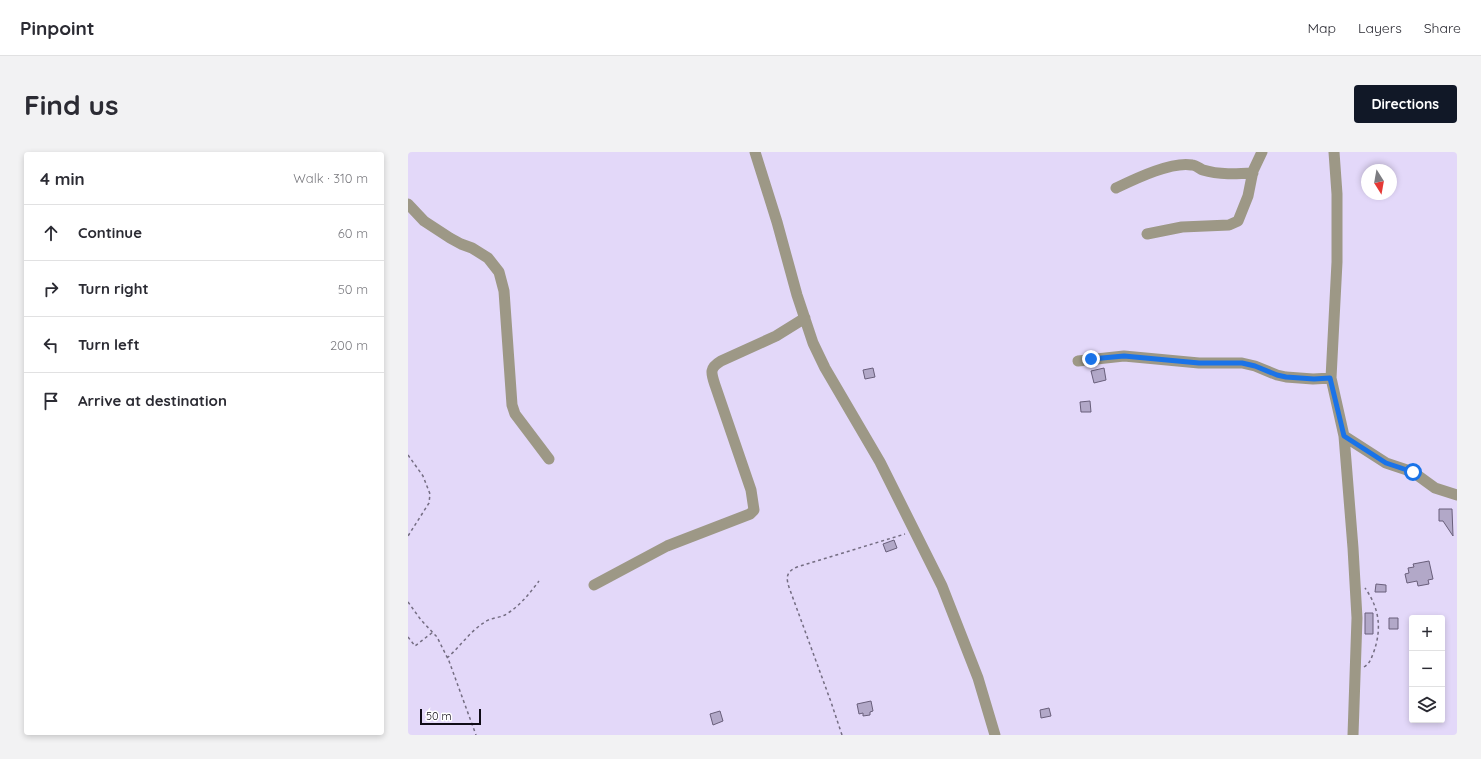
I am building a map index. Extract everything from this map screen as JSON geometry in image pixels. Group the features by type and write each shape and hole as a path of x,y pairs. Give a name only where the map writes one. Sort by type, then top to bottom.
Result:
{"street":[{"path":"755,152 813,343 825,368 880,462 950,605 978,678 995,735"},
{"path":"1147,234 1182,227 1229,225 1238,221 1248,196 1253,173 1262,152"},
{"path":"1334,152 1337,201 1337,262 1330,378 1344,436 1354,548 1354,579 1357,618 1353,735"},
{"path":"1116,188 1136,178 1176,166 1193,165 1203,170 1219,173 1253,173"},
{"path":"408,204 424,221 450,238 472,248 488,258 499,272 504,291 512,405 515,414 549,459"},
{"path":"594,585 667,546 746,516 754,510 751,490 715,385 712,370 714,365 721,361 776,336 805,318"},
{"path":"1078,361 1124,356 1199,363 1242,363 1286,377 1314,379 1330,378"},
{"path":"1344,436 1386,463 1413,472 1435,488 1457,495"}],"path":[{"path":"408,455 423,476 430,494 429,503 408,536"},
{"path":"842,735 790,590 787,576 788,572 797,567 914,531"},
{"path":"1354,579 1365,587 1373,600 1378,617 1377,642 1369,664 1356,672"},
{"path":"447,658 472,632 486,621 504,616 524,601 540,580"},
{"path":"408,602 421,620 437,637 447,658 476,735"},
{"path":"408,637 415,646 433,632"}],"building":[{"path":"873,368 875,377 865,379 863,370"},
{"path":"1104,368 1106,380 1094,383 1091,371"},
{"path":"1090,401 1091,412 1081,412 1080,402"},
{"path":"1439,509 1452,509 1453,536 1443,521 1439,521"},
{"path":"894,540 897,548 886,552 883,544"},
{"path":"1429,561 1433,579 1428,580 1429,584 1418,586 1417,581 1407,583 1405,574 1409,573 1408,568 1414,567 1413,564"},
{"path":"1376,584 1386,585 1386,592 1375,592"},
{"path":"1365,613 1373,613 1373,634 1365,634"},
{"path":"1389,618 1398,618 1398,629 1389,629"},
{"path":"871,701 873,711 870,712 870,715 863,716 863,713 859,714 857,704"},
{"path":"1049,708 1051,716 1041,718 1040,710"},
{"path":"720,711 723,721 713,725 710,714"}],"route":[{"path":"1091,359 1124,356 1199,363 1242,363 1286,377 1314,379 1330,378 1344,436 1386,463 1413,472"}]}
